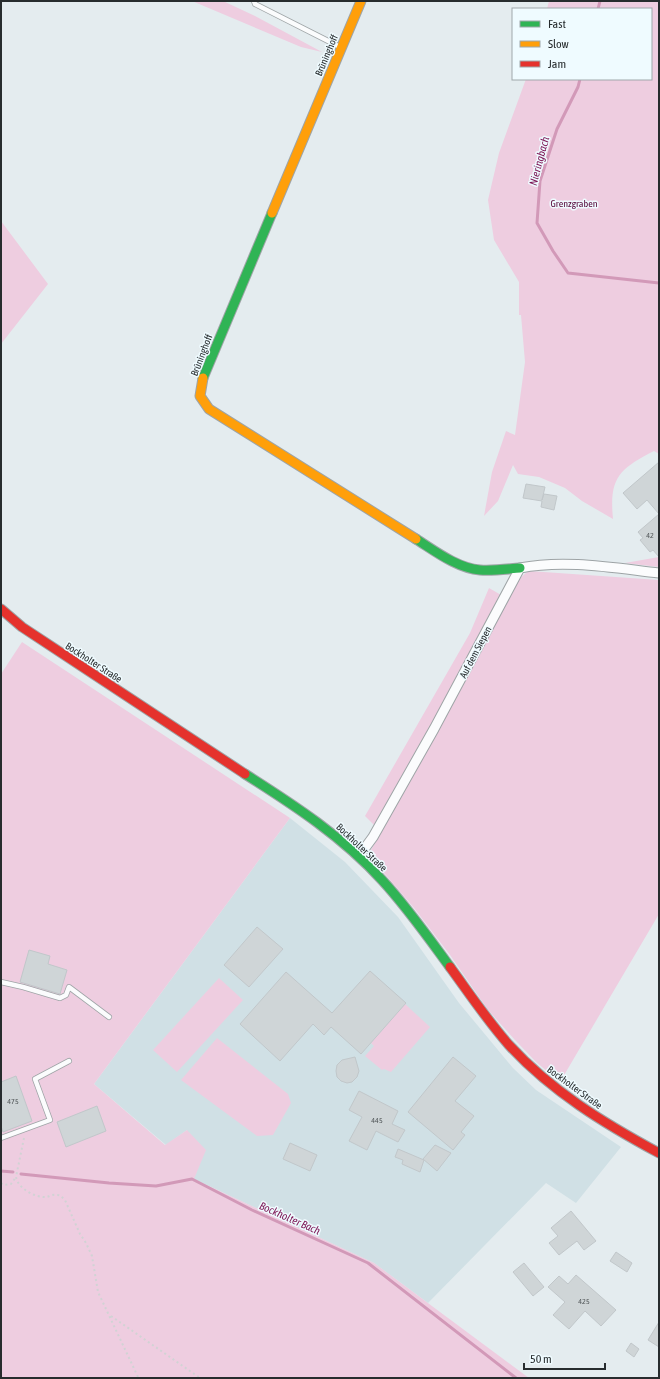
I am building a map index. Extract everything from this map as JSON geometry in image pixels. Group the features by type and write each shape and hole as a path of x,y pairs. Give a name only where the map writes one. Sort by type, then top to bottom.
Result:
{"street":[{"name":"Brüninghoff","path":"361,1 203,376 200,396 209,409 439,554 462,565 479,570 520,568"},
{"path":"520,568 530,566 575,564 659,572"},
{"name":"Auf dem Siepen","path":"359,856 373,837 430,736 520,568"},
{"name":"Bockholter Straße","path":"1,609 22,627 307,814 337,837 359,856 410,912 494,1027 520,1057 578,1104 624,1134 659,1153"}],"lane":[{"path":"254,1 255,4 341,48"},
{"path":"1,982 23,986 60,998 66,995 69,987 109,1017"},
{"path":"1,1138 50,1120 35,1079 69,1060"}],"path":[{"path":"1,1183 11,1184 16,1177 25,1130"},
{"path":"16,1177 17,1182 25,1190 32,1194 46,1197 56,1194 65,1200 80,1234 86,1242 92,1256 98,1292 138,1377"},
{"path":"109,1315 200,1378"}],"shaded area":[{"path":"290,818 345,862 398,917 459,1003 513,1068 536,1090 621,1147 576,1203 546,1183 428,1303 374,1263 194,1179 187,1130 166,1145 94,1084"}],"green space":[{"path":"192,1 223,1 255,16 322,52 301,47"},
{"name":"Grenzgraben","path":"549,1 659,1 659,454 654,451 642,457 632,463 619,476 615,484 613,494 613,519 582,501 565,488 539,477 518,474 513,465 498,501 484,516 492,472 506,431 515,435 525,362 521,315 519,315 519,282 494,240 488,200 499,153 526,80 652,80 652,8 547,8"},
{"path":"1,221 48,284 1,344"},
{"path":"659,557 659,567 625,563"},
{"path":"529,571 659,580 659,914 560,1082 536,1062 488,1010 450,955 414,908 373,860 371,850 381,832 365,816 470,633 489,588 508,599 519,580"},
{"path":"22,642 290,818 94,1084 165,1145 187,1130 206,1150 194,1179 374,1263 529,1378 1,1378 1,674"},
{"path":"219,978 243,1000 177,1072 153,1050"},
{"path":"405,1004 430,1027 391,1072 384,1069 382,1070 365,1056 374,1046 371,1043"},
{"path":"217,1038 288,1094 291,1103 273,1135 257,1136 181,1080"}],"building":[{"path":"659,462 659,514 647,500 637,509 623,493"},
{"path":"526,484 545,487 542,500 544,494 557,496 554,510 541,507 542,501 523,498"},
{"path":"659,514 659,557 653,550 650,552 640,540 643,538 638,532"},
{"path":"257,927 283,949 249,987 224,965"},
{"path":"29,950 50,956 48,964 67,970 60,994 20,982"},
{"path":"370,971 406,1003 361,1054 331,1027 324,1035 313,1024 280,1061 240,1024 286,972 332,1013"},
{"path":"355,1057 359,1071 357,1077 352,1082 347,1083 341,1081 337,1077 337,1065 342,1060"},
{"path":"453,1057 476,1076 455,1101 474,1116 461,1132 465,1135 453,1150 408,1112"},
{"path":"16,1076 32,1121 3,1132 1,1126 1,1082"},
{"path":"359,1091 398,1111 392,1124 405,1130 398,1142 376,1131 367,1150 349,1141 362,1117 349,1110"},
{"path":"97,1106 106,1131 66,1147 57,1122"},
{"path":"290,1143 317,1155 310,1171 283,1159"},
{"path":"435,1145 451,1153 437,1171 423,1159"},
{"path":"398,1149 424,1160 420,1172 402,1164 403,1160 395,1157"},
{"path":"571,1211 596,1241 584,1250 577,1241 559,1255 549,1243 558,1236 551,1228"},
{"path":"616,1252 632,1263 627,1272 610,1261"},
{"path":"524,1263 544,1287 533,1296 513,1272"},
{"path":"576,1275 616,1310 601,1326 585,1311 569,1329 553,1315 565,1302 548,1287 559,1276 568,1284"},
{"path":"659,1322 659,1347 648,1340"},
{"path":"631,1343 639,1349 634,1357 626,1351"}],"waterway":[{"name":"Nieringbach","path":"598,8 600,1"},
{"name":"Nieringbach","path":"580,80 578,87 557,129 540,181 537,223 568,273 659,283"},
{"name":"Bockholter Bach","path":"1,1171 13,1172"},
{"name":"Bockholter Bach","path":"21,1174 156,1186 192,1179 252,1210 368,1263 516,1378"}],"traffic: fast":[{"path":"203,378 272,213"},
{"path":"416,539 446,558 471,569 490,570 520,568"},
{"path":"245,774 317,822 367,864 417,922 450,967"}],"traffic: slow":[{"path":"272,213 361,1"},
{"path":"203,378 200,396 209,409 416,539"}],"traffic: jam":[{"path":"1,609 22,627 245,774"},
{"path":"450,967 501,1036 525,1062 561,1092 599,1118 659,1153"}]}
